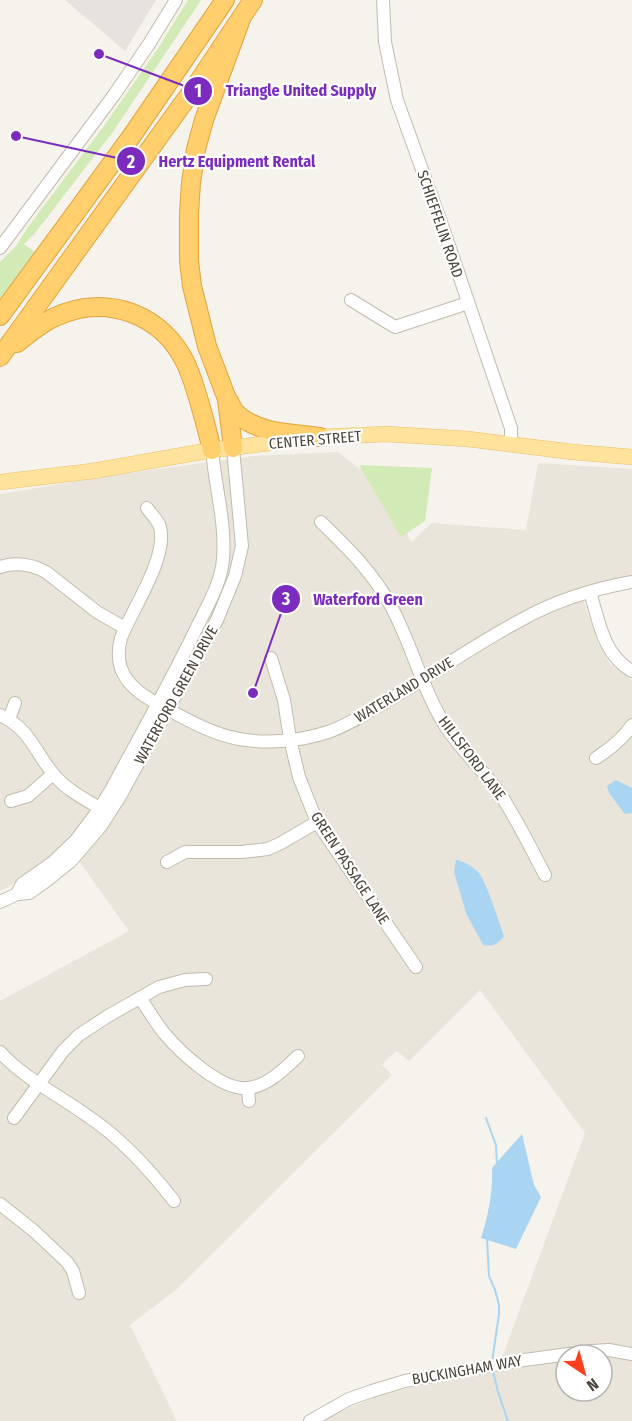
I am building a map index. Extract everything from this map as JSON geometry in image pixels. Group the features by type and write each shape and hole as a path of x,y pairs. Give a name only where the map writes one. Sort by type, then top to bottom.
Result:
{"highway":[{"path":"0,316 137,128 225,0"},
{"path":"0,356 181,106 254,0"},
{"path":"242,18 204,120 196,149 189,213 189,261 196,303 207,346 227,399 236,413 263,429 320,437"},
{"path":"0,356 54,317 78,309 103,306 141,316 156,325 168,337 186,365 203,414 212,450"},
{"path":"227,399 233,448"}],"main road":[{"name":"CENTER STREET","path":"0,482 93,471 212,450 320,437 387,434 468,439 632,457"}],"street":[{"path":"0,248 114,95 176,0"},
{"name":"SCHIEFFELIN ROAD","path":"382,0 385,42 397,100 511,428 511,444"},
{"path":"351,300 395,327 468,303"},
{"name":"WATERFORD GREEN DRIVE","path":"0,902 17,894 29,893 71,861 87,844 162,706 217,620 236,576 242,546 233,448"},
{"name":"WATERFORD GREEN DRIVE","path":"162,706 215,589 223,562 224,527 212,450"},
{"name":"WATERLAND DRIVE","path":"147,507 160,529 160,547 153,570 124,628 118,648 122,671 137,691 162,706 202,727 237,739 266,741 290,739 310,737 330,731 349,723 521,620 566,599 632,582"},
{"name":"HILLSFORD LANE","path":"321,522 372,575 400,625 426,690 446,727 497,790 545,875"},
{"path":"0,567 21,564 38,568 97,612 124,628"},
{"path":"590,592 608,647 621,663 632,670"},
{"name":"GREEN PASSAGE LANE","path":"272,658 284,700 298,777 317,822 416,967"},
{"path":"15,703 4,717 18,726 33,743 53,774 63,784 105,811"},
{"path":"596,758 614,746 632,724"},
{"path":"11,801 28,796 53,774"},
{"path":"167,862 185,852 242,852 268,849 317,822"},
{"path":"14,1118 63,1051 79,1035 159,987 184,980 206,979"},
{"path":"140,998 171,1041 208,1073 225,1084 237,1088 248,1088 268,1081 298,1056"},
{"path":"0,1052 38,1084 90,1117 113,1136 138,1158 174,1201"},
{"path":"248,1088 249,1101"},
{"path":"0,1204 34,1231 67,1262 73,1271 79,1293"},
{"name":"BUCKINGHAM WAY","path":"310,1421 349,1399 405,1381 591,1350 632,1354"}],"shaded area":[{"path":"65,0 156,0 125,51"},
{"path":"338,452 372,478 412,542 431,523 526,530 538,463 632,469 632,576 580,590 598,643 610,664 632,680 632,1421 318,1421 373,1398 409,1388 497,1371 585,1133 480,990 409,1061 397,1051 389,1057 382,1065 392,1075 177,1289 130,1325 177,1421 0,1421 0,1001 129,931 66,843 36,869 0,891 0,494 253,456"}],"green space":[{"path":"188,0 201,0 112,133 24,244 35,252 0,300 0,262 16,246 101,130 157,50"},
{"path":"359,465 432,468 425,521 401,537"}],"water":[{"path":"616,780 632,788 632,813 625,814 609,793 607,786"},
{"path":"456,860 475,869 481,876 504,936 495,944 483,945 466,913 454,872"},
{"path":"522,1134 534,1185 541,1197 516,1249 481,1238 490,1204 492,1168"}],"waterway":[{"path":"486,1118 496,1145 497,1165"},
{"path":"487,1238 489,1276 499,1305 492,1362"},
{"path":"493,1371 508,1421"}],"place":[{"name":"Triangle United Supply","path":"99,54"},
{"name":"Hertz Equipment Rental","path":"16,136"},
{"name":"Waterford Green","path":"253,693"}]}
